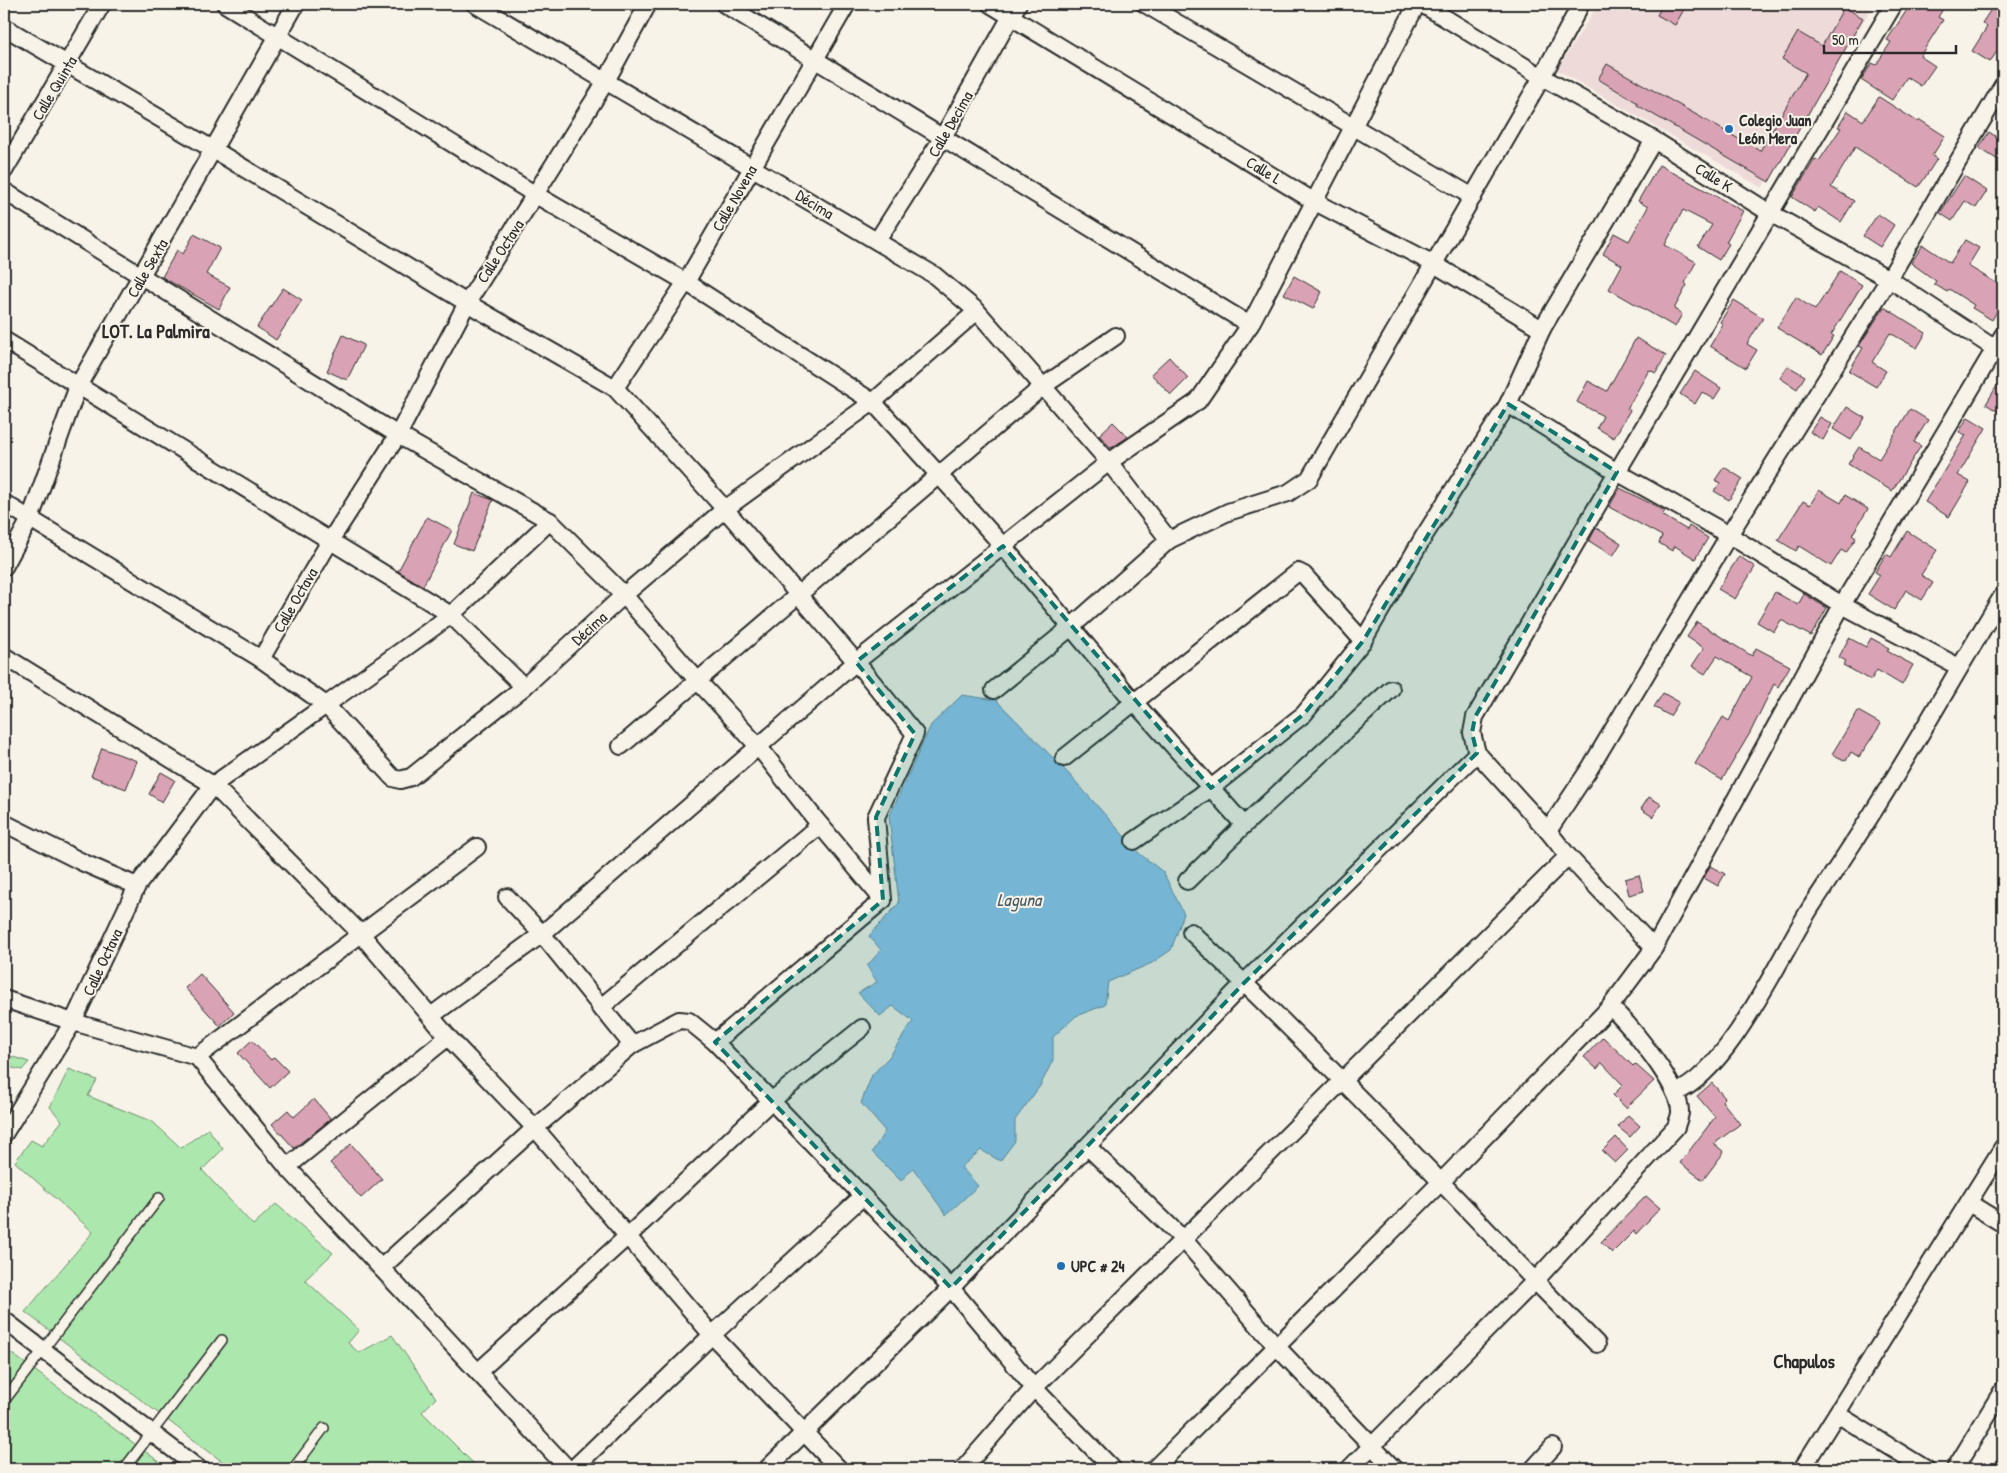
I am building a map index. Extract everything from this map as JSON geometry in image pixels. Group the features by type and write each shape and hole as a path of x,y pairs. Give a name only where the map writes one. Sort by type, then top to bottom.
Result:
{"street":[{"name":"Calle Quinta","path":"4,171 102,4"},
{"path":"225,4 536,195 686,282 873,402 1003,546 1070,628 1244,825"},
{"name":"Calle Sexta","path":"4,567 30,519 78,386 142,278 296,4"},
{"name":"Décima","path":"475,4 934,275 977,311 1109,462 1169,540"},
{"name":"Calle Octava","path":"261,659 330,540 398,436 466,304 606,81 648,4"},
{"path":"724,4 1250,325"},
{"name":"Calle Novena","path":"615,388 686,282 847,4"},
{"name":"Calle L","path":"990,4 1015,10 1315,202 1434,264 1542,329"},
{"path":"1145,4 1473,197"},
{"path":"431,1016 542,934 856,662 1109,462 1198,401 1250,325 1417,4"},
{"name":"Calle K","path":"1422,4 1542,77 1654,140 1770,213 1889,279 2001,346"},
{"path":"994,690 1070,628 1169,540 1228,512 1288,493 1309,480 1542,77 1581,4"},
{"path":"1654,948 1568,856 1548,831 1477,753 1472,733 1475,716 1894,4"},
{"name":"Calle Decima","path":"877,241 942,137 1015,10"},
{"path":"4,27 214,150 466,304 615,388 725,509 915,734 876,817 883,900"},
{"path":"1548,831 1590,768 1729,535 1889,279 2003,85"},
{"path":"1134,841 1211,788 1304,714 1363,641 1424,536 1508,404 1542,329 1654,140"},
{"path":"4,191 398,436 550,520 624,595 697,680 758,746 820,825 883,900"},
{"name":"Décima","path":"326,705 393,778 400,780 411,777 524,687 624,595 725,509 873,402 977,311"},
{"path":"621,746 1042,387 1116,336"},
{"path":"4,340 451,615 524,687"},
{"path":"1154,1469 1442,1182 1610,1007 1654,948 1842,605 2001,346"},
{"path":"1508,404 1617,472 1729,535 1842,605 1959,667"},
{"path":"4,503 261,659 326,705 451,615 550,520"},
{"path":"1064,758 1298,572 1304,575 1363,641"},
{"path":"1675,1093 1689,1088 1702,1078 1734,1036 1811,909 1874,812 2003,595"},
{"path":"4,656 213,785 361,934 448,1036 535,1128 629,1235 712,1336 839,1469"},
{"path":"1187,881 1244,825 1391,689"},
{"name":"Calle Octava","path":"4,1134 73,1022 137,886 213,785 326,705"},
{"path":"766,1469 951,1288 1244,982 1477,753"},
{"path":"4,823 137,886"},
{"path":"600,1008 820,825"},
{"path":"197,1057 477,847"},
{"path":"963,1469 1034,1388 1568,856"},
{"path":"507,897 542,934 600,1008 632,1045"},
{"path":"715,1042 883,900"},
{"path":"1190,932 1244,982 1442,1182 1597,1344"},
{"path":"4,1000 73,1022 197,1057 287,1167 568,1469"},
{"path":"1349,1469 1535,1281 1676,1127 1680,1111 1675,1093 1661,1069 1625,1020 1610,1007"},
{"path":"381,1268 535,1128 632,1045 680,1020 689,1021 715,1042 951,1288 1034,1388 1113,1469"},
{"path":"478,1372 629,1235 771,1101 862,1028"},
{"path":"287,1167 448,1036"},
{"path":"1088,1147 1184,1240 1277,1347 1394,1469"},
{"path":"1802,1469 2003,1147"},
{"path":"573,1469 712,1336 862,1197"},
{"path":"1969,1202 2003,1224"},
{"path":"4,1320 42,1351 199,1469"},
{"path":"1955,1469 2003,1390"},
{"path":"1837,1414 1926,1469"},
{"path":"1533,1469 1553,1448"}],"lane":[{"path":"4,1401 159,1198"},
{"path":"124,1469 222,1340"},
{"path":"293,1469 324,1428"}],"highlighted area":[{"path":"1508,404 1617,472 1475,717 1472,733 1477,753 1244,983 951,1288 715,1042 883,900 876,817 915,734 856,662 1003,546 1211,788 1304,714 1363,641"}],"shaded area":[{"name":"Colegio Juan León Mera","path":"1598,4 1874,4 1762,188 1557,70"}],"green space":[{"path":"4,1054 29,1062 22,1070 4,1066"},
{"path":"69,1069 97,1080 88,1096 153,1122 181,1148 208,1129 223,1149 202,1170 253,1225 276,1204 333,1253 305,1280 359,1330 348,1343 359,1353 392,1335 436,1398 422,1412 479,1469 232,1469 25,1312 93,1232 15,1162 31,1140 42,1146 62,1121 50,1107"},
{"path":"4,1348 169,1469 4,1469"}],"water":[{"name":"Laguna","path":"962,695 996,700 1068,773 1140,854 1163,872 1184,914 1171,950 1152,963 1108,982 1105,1005 1076,1016 1053,1037 1053,1060 1040,1086 1015,1120 1015,1141 1000,1161 981,1150 961,1167 978,1186 946,1215 913,1168 901,1181 872,1152 885,1131 861,1103 872,1075 889,1057 913,1021 893,1006 880,1016 858,993 877,982 867,966 881,950 869,936 899,903 889,817 931,725"}],"building":[{"path":"1663,4 1687,4 1675,25 1657,15"},
{"path":"1911,4 1946,4 1938,17 1943,20 1920,56 1935,66 1921,86 1907,77 1892,100 1861,80 1872,63 1876,65 1891,42 1887,40"},
{"path":"2003,4 2003,42 1990,62 1972,51 1987,27 1982,23 1992,8 1997,12"},
{"path":"1844,7 1863,18 1769,182 1637,105 1638,103 1598,79 1607,64 1760,151 1806,73 1782,59 1798,32 1822,46"},
{"path":"1879,97 1918,122 1920,120 1945,136 1932,156 1937,159 1918,187 1855,147 1831,187 1854,201 1841,222 1818,207 1815,212 1792,197 1815,159 1819,161 1841,128 1838,127 1848,111 1863,121"},
{"path":"1989,132 2003,141 2003,163 1979,148"},
{"path":"1659,165 1743,211 1726,242 1729,244 1719,260 1698,247 1712,225 1683,210 1665,245 1696,262 1685,283 1687,285 1674,309 1682,314 1675,327 1609,289 1622,265 1603,254 1614,233 1629,241 1648,207 1638,201"},
{"path":"1964,176 1987,191 1976,208 1965,201 1952,221 1940,213"},
{"path":"1878,214 1894,225 1880,247 1863,236"},
{"path":"194,234 220,248 206,274 230,287 219,309 162,277 177,250 183,254"},
{"path":"1965,240 1979,248 1968,266 2003,287 2003,301 1992,320 1972,308 1974,305 1949,289 1947,292 1934,284 1936,281 1911,263 1923,245 1950,263"},
{"path":"1840,271 1862,285 1831,335 1834,336 1822,355 1777,328 1796,297 1815,310"},
{"path":"1294,276 1322,292 1313,309 1284,294"},
{"path":"283,288 302,300 276,340 257,327"},
{"path":"1734,300 1763,318 1747,344 1757,350 1746,368 1710,346 1723,324 1720,322"},
{"path":"1884,307 1926,333 1917,348 1890,333 1872,362 1886,371 1876,387 1849,371 1863,348 1859,346"},
{"path":"343,335 364,345 347,380 327,371"},
{"path":"1636,338 1666,355 1656,373 1649,370 1627,409 1630,410 1614,438 1597,428 1603,416 1577,402 1588,381 1607,391"},
{"path":"1169,357 1188,378 1171,395 1151,374"},
{"path":"1788,366 1805,376 1797,389 1780,378"},
{"path":"1695,371 1721,388 1714,399 1702,392 1695,404 1680,394"},
{"path":"2003,376 2003,415 1986,404"},
{"path":"1847,407 1865,418 1851,440 1833,429"},
{"path":"1910,409 1928,420 1914,442 1921,446 1892,491 1848,464 1859,447 1879,459"},
{"path":"1820,417 1832,424 1823,440 1810,432"},
{"path":"1968,417 1986,428 1958,475 1970,482 1949,517 1925,502 1966,435 1959,432"},
{"path":"1113,422 1128,437 1111,448 1099,435"},
{"path":"1724,467 1743,479 1729,500 1714,491 1720,483 1715,480"},
{"path":"1620,488 1665,511 1662,515 1687,530 1689,526 1708,538 1695,559 1675,546 1672,551 1659,543 1662,536 1609,507"},
{"path":"1819,490 1841,503 1845,495 1868,509 1852,535 1856,538 1846,553 1841,550 1831,566 1799,546 1796,551 1778,540 1803,501 1810,505"},
{"path":"474,493 493,500 472,551 454,544"},
{"path":"427,517 452,530 423,586 398,571"},
{"path":"1596,528 1621,543 1613,556 1589,541"},
{"path":"1907,531 1937,550 1921,575 1933,583 1922,600 1906,590 1894,610 1868,594 1880,575 1875,572 1886,554 1891,557"},
{"path":"1739,556 1755,567 1735,599 1718,589"},
{"path":"1775,592 1798,605 1804,594 1827,608 1811,636 1781,620 1774,632 1757,622"},
{"path":"1697,622 1752,656 1756,648 1790,666 1778,687 1774,684 1750,733 1722,780 1695,764 1723,717 1729,721 1752,677 1717,656 1705,674 1692,666 1704,648 1687,637"},
{"path":"1849,638 1866,647 1871,638 1889,648 1887,651 1913,665 1902,685 1877,670 1871,680 1843,665 1846,661 1839,657"},
{"path":"1663,693 1679,702 1670,716 1654,707"},
{"path":"1858,711 1881,724 1859,757 1851,752 1846,761 1832,754"},
{"path":"102,748 137,761 126,789 91,776"},
{"path":"161,772 175,780 162,802 149,794"},
{"path":"1649,797 1661,804 1653,817 1641,809"},
{"path":"1710,866 1725,874 1718,886 1704,878"},
{"path":"1639,875 1644,891 1629,895 1625,879"},
{"path":"200,974 234,1012 220,1026 185,988"},
{"path":"1603,1037 1633,1066 1635,1064 1654,1081 1626,1108 1613,1095 1623,1085 1602,1063 1597,1069 1584,1057"},
{"path":"252,1040 271,1060 274,1057 288,1071 270,1088 238,1053"},
{"path":"1712,1083 1725,1098 1722,1101 1740,1124 1714,1144 1724,1152 1703,1180 1680,1163 1715,1117 1697,1096"},
{"path":"314,1099 331,1119 294,1148 272,1124 288,1110 294,1117"},
{"path":"1628,1115 1640,1126 1630,1137 1618,1127"},
{"path":"1616,1137 1628,1150 1615,1163 1602,1151"},
{"path":"351,1144 382,1179 361,1198 330,1163"},
{"path":"1646,1196 1660,1208 1636,1234 1634,1231 1612,1253 1601,1242"}],"place":[{"name":"Colegio Juan León Mera","path":"1729,129"},
{"name":"UPC # 24","path":"1061,1266"}],"district":[{"name":"LOT. La Palmira","path":"156,331"},
{"name":"Chapulos","path":"1804,1361"}]}
